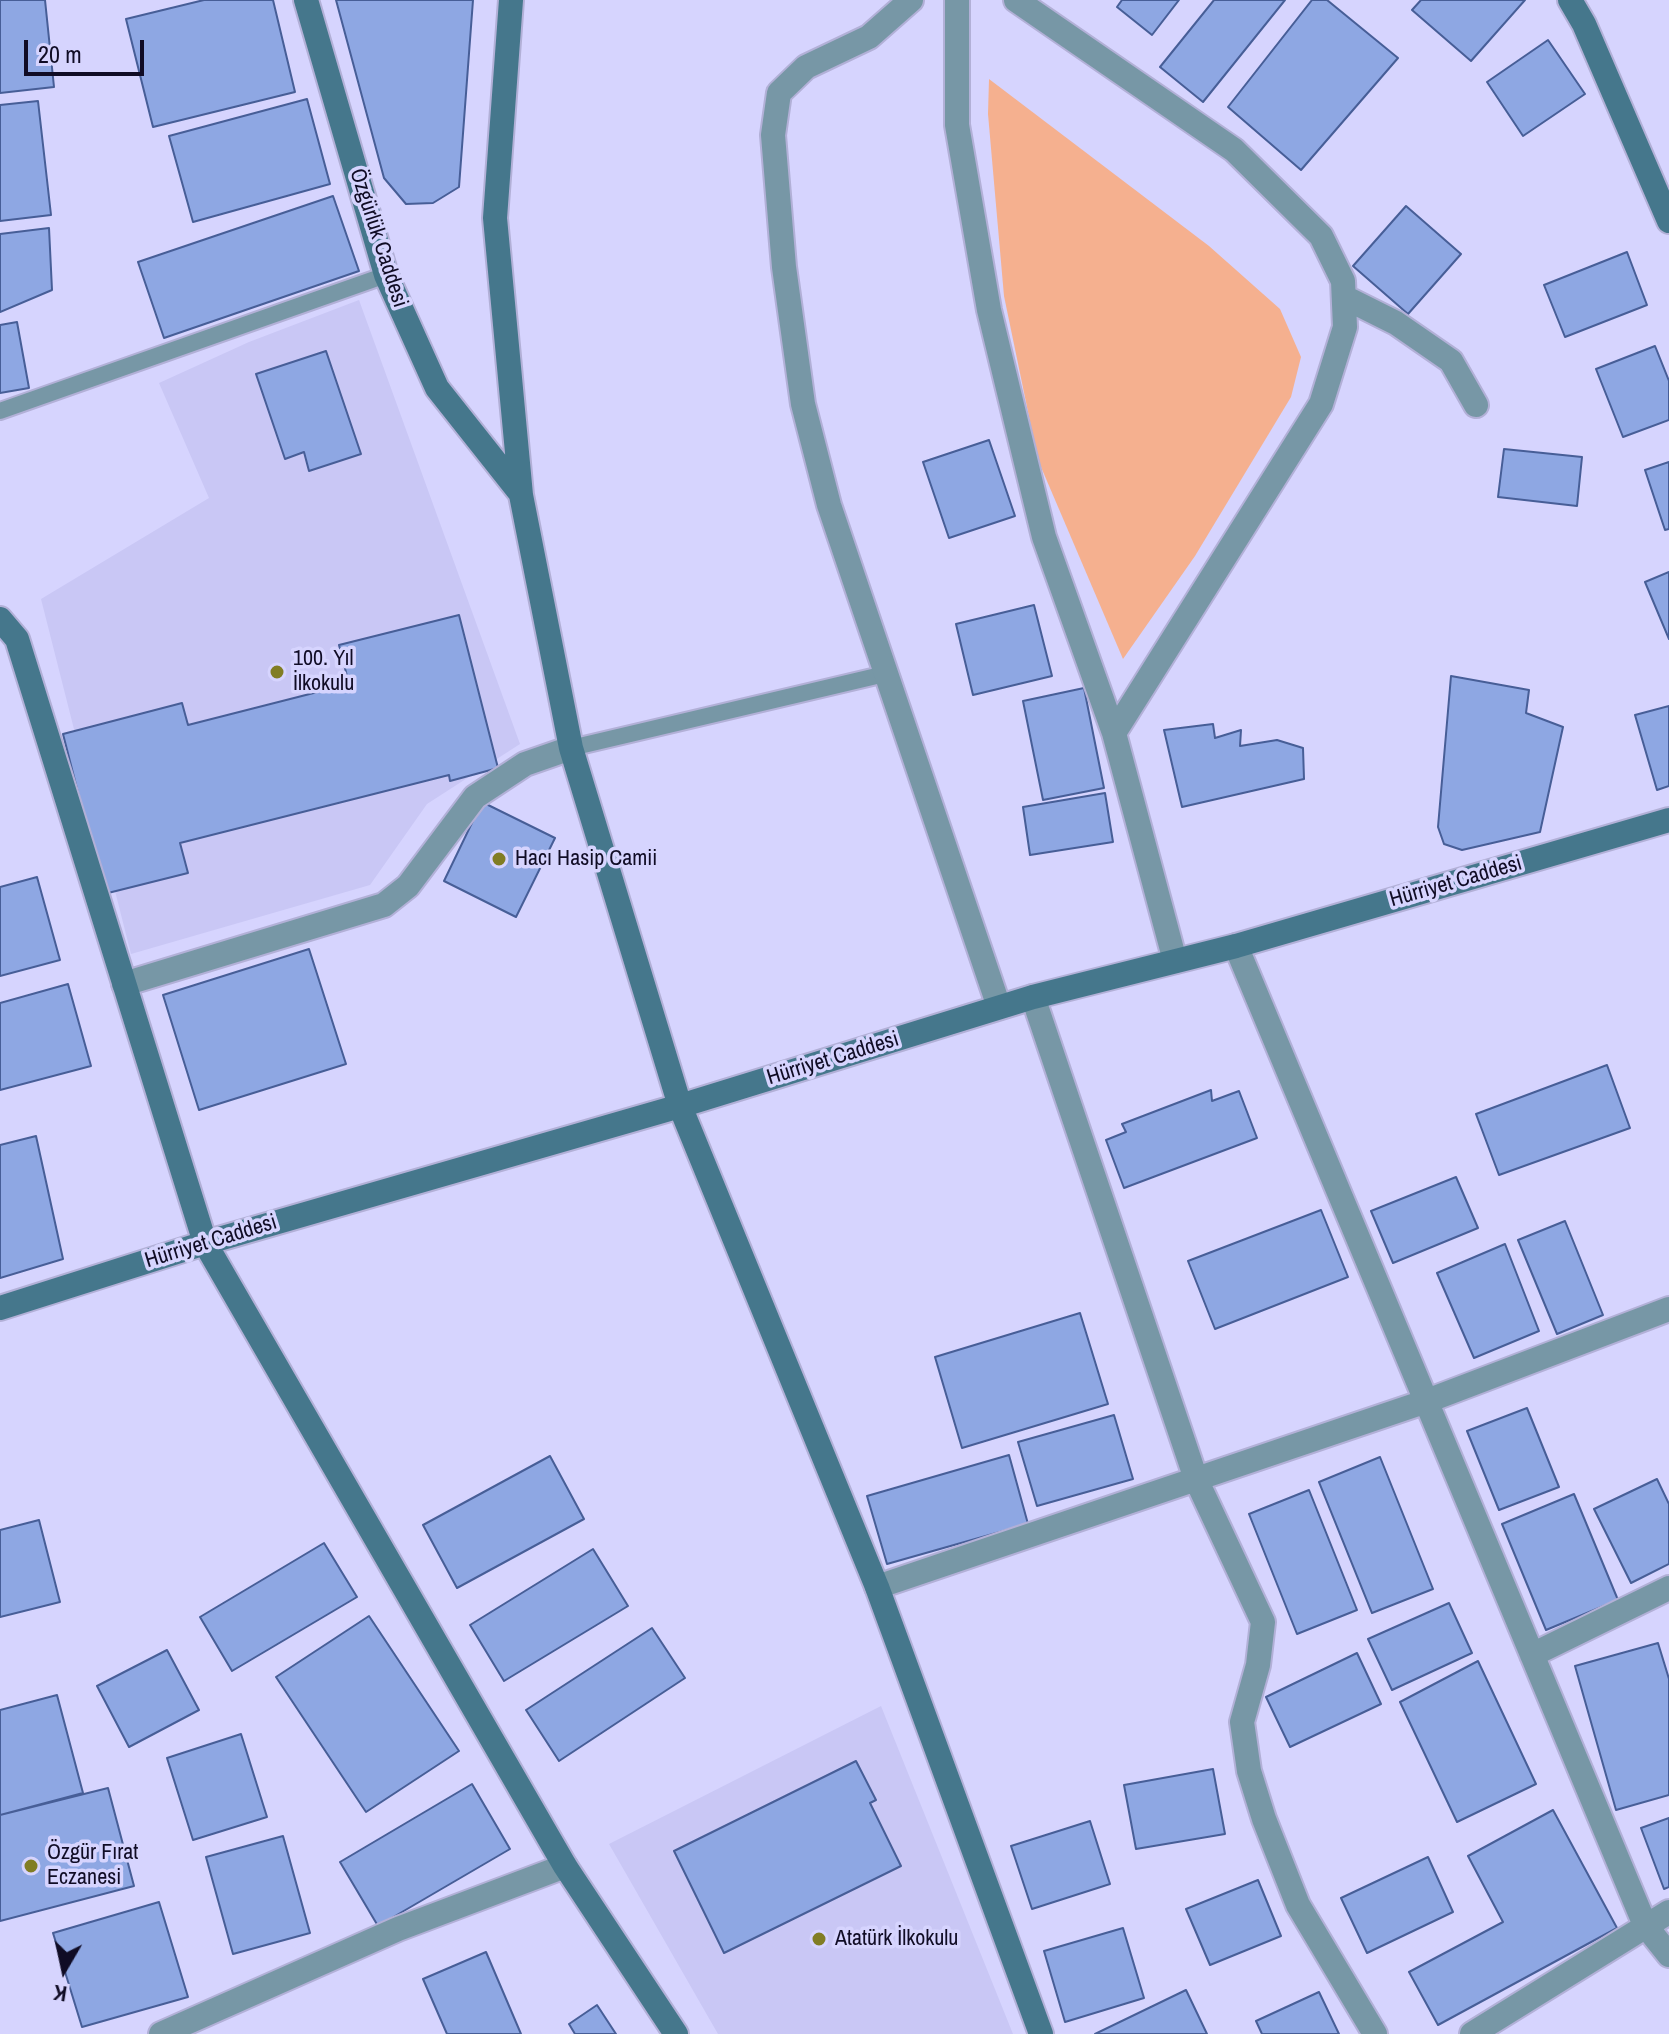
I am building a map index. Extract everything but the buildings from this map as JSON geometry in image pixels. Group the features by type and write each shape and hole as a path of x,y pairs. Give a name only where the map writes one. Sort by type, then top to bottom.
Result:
{"street":[{"name":"Özgürlük Caddesi","path":"306,0 386,275 437,388 521,495"},
{"path":"511,0 495,218 521,495 571,748 680,1106 877,1587 1041,2034"},
{"path":"911,0 869,37 806,67 779,93 773,135 784,267 803,404 829,505 999,1007"},
{"path":"957,0 957,125 989,310 1044,537 1114,733 1175,961"},
{"path":"1016,0 1234,150 1321,236 1343,281 1345,327 1321,404 1114,733"},
{"path":"1570,0 1584,24 1669,221"},
{"path":"1344,297 1396,323 1451,361 1476,405"},
{"path":"0,619 17,639 205,1243 565,1866 676,2034"},
{"path":"124,984 384,905 408,886 475,797 525,764 571,748"},
{"name":"Hürriyet Caddesi","path":"0,1308 205,1243 680,1106 1033,997 1236,946 1669,820"},
{"path":"1236,946 1645,1925 1669,1955"},
{"path":"1033,997 1196,1479 1263,1622 1258,1665 1242,1722 1249,1771 1264,1819 1298,1905 1375,2034"},
{"path":"877,1587 1427,1401 1669,1309"},
{"path":"1532,1655 1669,1588"},
{"path":"161,2034 398,1929 565,1866"},
{"path":"1472,2034 1669,1912"}],"lane":[{"path":"0,411 386,275"},
{"path":"571,748 885,674"}],"shaded area":[{"path":"989,79 1209,246 1280,309 1301,357 1291,397 1195,556 1123,659 1038,460 1004,296 988,114"},
{"name":"100. Yıl İlkokulu","path":"359,300 520,744 427,804 370,885 131,954 41,599 209,498 159,383 249,342"},
{"name":"Atatürk İlkokulu","path":"881,1706 1013,2034 718,2034 609,1844"}],"place":[{"name":"100. Yıl İlkokulu","path":"277,672"},
{"name":"Hacı Hasip Camii","path":"499,859"},
{"name":"Özgür Fırat Eczanesi","path":"31,1866"},
{"name":"Atatürk İlkokulu","path":"819,1939"}]}
